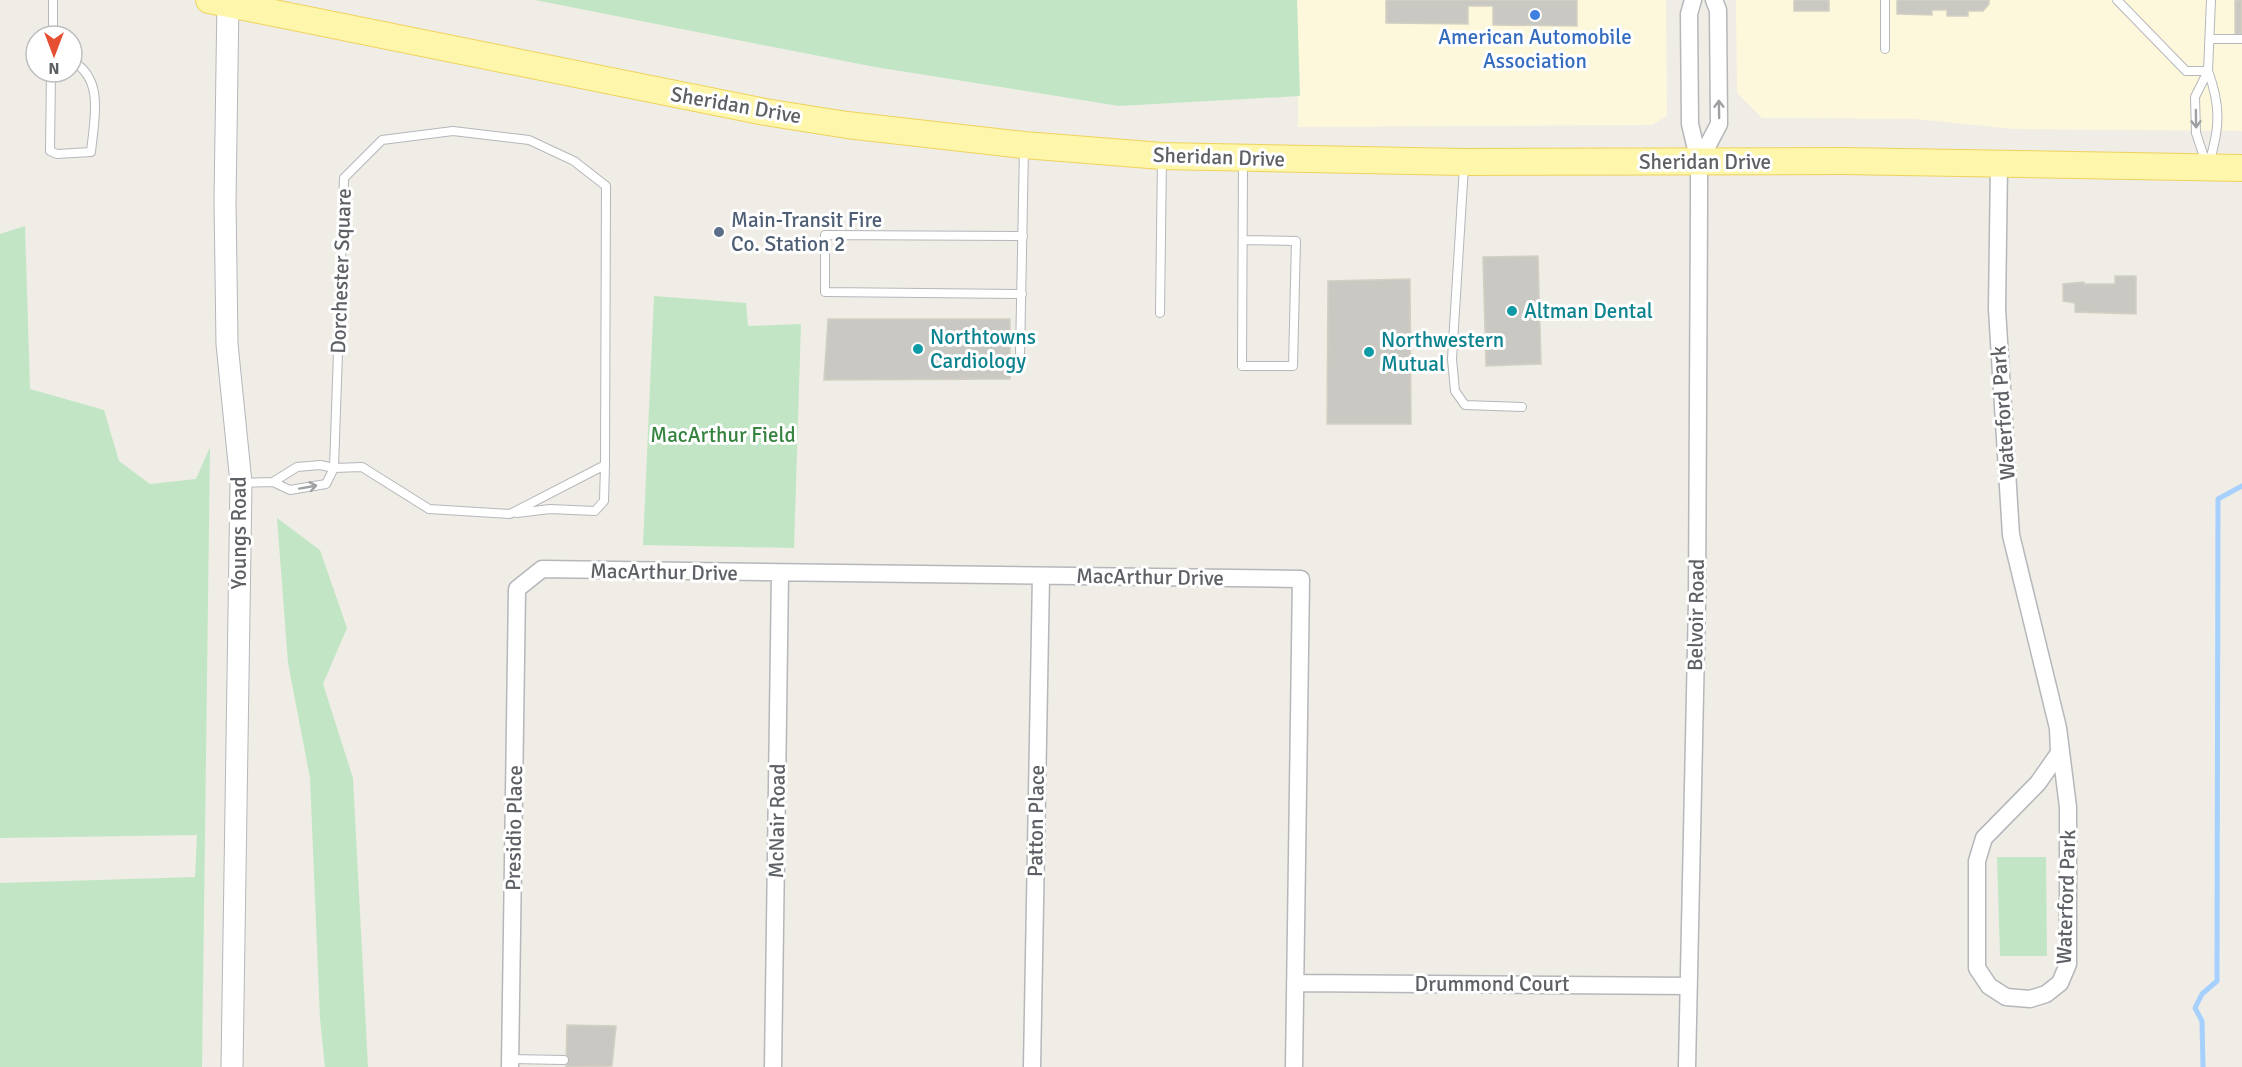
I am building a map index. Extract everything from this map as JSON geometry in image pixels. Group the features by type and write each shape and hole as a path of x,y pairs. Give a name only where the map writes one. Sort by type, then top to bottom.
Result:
{"main road":[{"name":"Sheridan Drive","path":"222,1 765,112 847,125 1024,145 1162,156 1243,158 2242,168"}],"street":[{"path":"1693,0 1689,14 1690,124 1699,162"},
{"path":"1699,162 1719,124 1718,10 1714,0"},
{"name":"Youngs Road","path":"222,1 227,344 241,483 232,1067"},
{"name":"Belvoir Road","path":"1688,1067 1697,601 1699,162"},
{"name":"Waterford Park","path":"2000,165 1997,309 2011,535 2058,728 2068,807 2068,964 2060,983 2046,994 2030,999 2006,997 1989,986 1977,968 1977,861 1984,838 2038,783 2059,753 2058,728"},
{"name":"MacArthur Drive","path":"518,589 542,569 780,574 1301,579 1294,1067"},
{"name":"McNair Road","path":"773,1067 780,574"},
{"name":"Patton Place","path":"1032,1067 1041,576"},
{"name":"Presidio Place","path":"510,1063 518,589"},
{"name":"Drummond Court","path":"1295,983 1689,986"}],"lane":[{"path":"53,0 53,24"},
{"path":"1885,0 1885,49"},
{"path":"2118,0 2186,71 2208,71"},
{"path":"2207,168 2196,133 2195,97 2208,71 2211,0"},
{"path":"2210,39 2242,39"},
{"path":"2207,168 2218,134 2217,96 2208,71"},
{"path":"51,84 50,151 57,154 91,152 95,100 91,78 84,72"},
{"name":"Dorchester Square","path":"241,483 273,482 290,490 326,484 334,468 344,178 382,140 453,131 529,140 574,161 606,186 604,501 595,511 549,509 510,514 429,510 362,467 334,468 320,465 297,467 273,482"},
{"path":"1020,355 1024,145"},
{"path":"1160,313 1162,156"},
{"path":"1243,158 1242,366 1293,366 1296,241 1243,240"},
{"path":"1464,162 1452,359 1455,391 1466,405 1522,407"},
{"path":"1022,294 825,292 825,235 1023,236"},
{"path":"510,514 604,465"},
{"path":"510,1063 564,1060"}],"shaded area":[{"path":"1297,0 1666,0 1667,116 1652,125 1298,127"},
{"path":"1736,0 2242,0 2242,131 2013,129 1916,119 1762,118 1737,93"}],"green space":[{"path":"535,0 1297,0 1300,96 1119,106 875,67"},
{"path":"25,226 30,389 104,410 119,461 150,484 196,479 210,447 202,1067 0,1067 0,883 195,877 197,835 0,838 0,234"},
{"name":"MacArthur Field","path":"654,296 746,303 748,326 801,324 794,548 643,545"},
{"path":"277,518 320,550 347,628 323,684 353,778 368,1067 325,1067 320,1019 310,778 288,663"},
{"path":"1997,857 2046,857 2047,956 2000,956"}],"building":[{"name":"American Automobile Association","path":"1386,0 1577,0 1577,26 1493,25 1493,6 1468,6 1468,24 1386,23"},
{"path":"1794,0 1829,0 1829,11 1794,11"},
{"path":"1897,0 1989,0 1989,4 1983,11 1968,11 1968,16 1947,16 1947,10 1932,10 1932,15 1897,14"},
{"path":"2235,0 2242,0 2242,34 2235,34"},
{"name":"Altman Dental","path":"1538,256 1541,364 1486,366 1483,257"},
{"path":"2115,276 2136,276 2136,314 2075,312 2075,303 2063,301 2063,284 2084,282 2084,284 2115,284"},
{"name":"Northwestern Mutual","path":"1410,279 1411,424 1327,424 1328,281"},
{"name":"Northtowns Cardiology","path":"828,319 1010,319 1010,379 824,380"},
{"path":"567,1025 616,1026 612,1066 566,1067"}],"waterway":[{"path":"2203,1067 2202,1021 2195,1008 2202,994 2217,981 2218,499 2242,486"}],"place":[{"name":"American Automobile Association","path":"1535,15"},
{"name":"Main-Transit Fire Co. Station 2","path":"719,232"},
{"name":"Altman Dental","path":"1512,311"},
{"name":"Northtowns Cardiology","path":"918,349"},
{"name":"Northwestern Mutual","path":"1369,352"}]}
